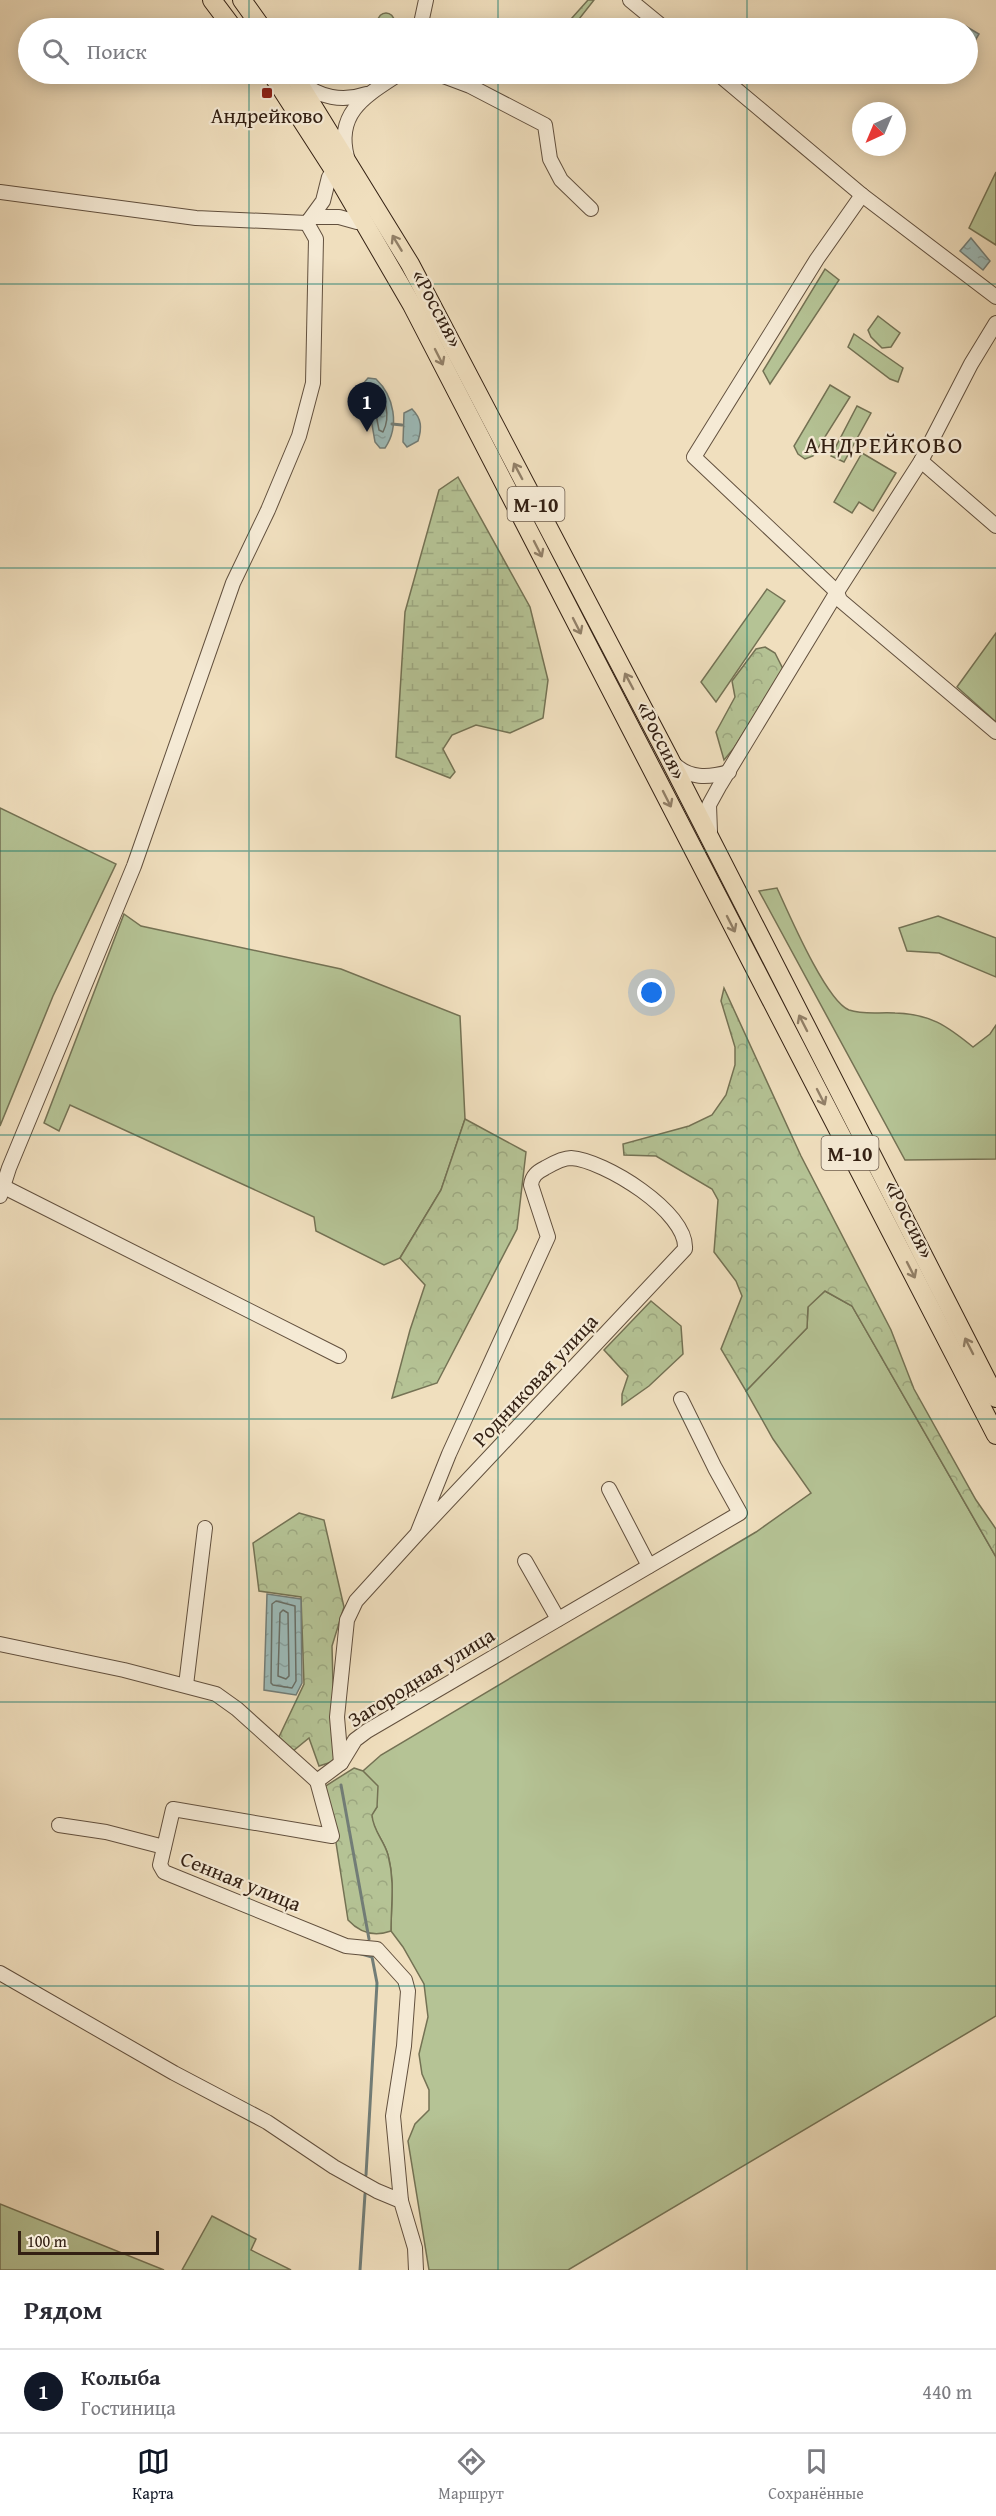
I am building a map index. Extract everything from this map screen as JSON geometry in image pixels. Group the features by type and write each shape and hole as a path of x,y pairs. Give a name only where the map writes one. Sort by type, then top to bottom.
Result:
{"highway":[{"path":"212,0 226,18"},
{"path":"221,0 234,18"},
{"path":"242,0 255,18"},
{"path":"269,84 357,222 388,276 412,305"},
{"name":"«Россия»","path":"278,84 363,219 412,305 996,1435"},
{"name":"«Россия»","path":"299,84 410,264 669,758 996,1398"}],"street":[{"path":"422,18 426,0"},
{"path":"630,0 652,18"},
{"path":"304,84 324,96 346,98 368,94"},
{"path":"351,167 345,147 346,125 354,109 368,94 384,84"},
{"path":"465,84 545,125 550,159 561,180 591,209"},
{"path":"730,84 862,195 996,297"},
{"path":"310,220 326,195 329,177"},
{"path":"0,192 196,218 310,220 339,217 357,222"},
{"path":"862,195 817,259 694,457 837,592 840,600 996,732"},
{"path":"310,220 316,239 313,382 299,436 268,510 233,583 134,866 9,1168 2,1191 339,1356"},
{"path":"712,845 708,822 709,805 837,592 921,461 967,372 996,323"},
{"path":"921,461 996,526"},
{"path":"669,758 679,768 692,775 708,777 729,772"},
{"name":"Родниковая улица","path":"341,1763 337,1717 347,1620 356,1601 685,1249 684,1235 671,1215 641,1190 606,1170 568,1158 546,1167 534,1176 531,1185 548,1237 449,1454 417,1534"},
{"name":"Загородная улица","path":"316,1781 341,1763 355,1740 367,1731 740,1513 681,1399"},
{"path":"609,1489 649,1566"},
{"path":"186,1685 205,1528"},
{"path":"525,1561 558,1619"},
{"path":"0,1644 186,1685 216,1694 237,1708 316,1781"},
{"name":"Сенная улица","path":"316,1781 332,1836 173,1809 160,1865 164,1872 346,1946 377,1949 405,1980 408,1991 404,2046 393,2116 401,2200"},
{"path":"59,1825 106,1832 164,1847"},
{"path":"0,1973 174,2073 249,2111 342,2172 376,2191 401,2200 415,2248 416,2270"}],"green space":[{"path":"588,0 594,0 580,18 572,18"},
{"path":"383,13 392,15 394,18 378,18"},
{"path":"996,172 996,245 969,228"},
{"path":"825,269 839,280 770,384 763,371"},
{"path":"878,316 900,333 891,347 882,348 871,337 868,330"},
{"path":"854,334 903,368 898,382 890,379 848,347"},
{"path":"830,385 850,397 813,456 805,459 798,454 794,446"},
{"path":"857,406 871,413 844,462 831,456"},
{"path":"862,453 896,473 873,511 859,502 852,513 834,502"},
{"path":"458,477 530,607 548,680 543,718 510,733 476,725 452,735 443,749 455,772 450,778 396,757 405,612 439,490"},
{"path":"767,589 785,601 716,702 701,682"},
{"path":"996,633 996,722 957,687"},
{"path":"765,647 775,653 783,669 734,748 724,760 716,732 735,697 732,681 756,649"},
{"path":"0,808 116,864 53,996 0,1126"},
{"path":"777,888 819,974 840,1003 849,1010 866,1013 907,1014 928,1018 946,1027 973,1047 990,1034 996,1025 996,1159 905,1160 759,891"},
{"path":"124,914 141,926 341,969 460,1016 465,1119 441,1190 400,1258 384,1265 316,1231 314,1217 70,1105 59,1131 44,1123"},
{"path":"938,916 996,938 996,977 939,953 907,951 899,928"},
{"path":"724,988 801,1156 891,1330 914,1389 976,1500 996,1529 996,1557 852,1306 825,1291 808,1307 807,1328 746,1391 721,1349 742,1296 736,1281 714,1252 718,1200 712,1189 656,1156 624,1155 623,1144 689,1126 712,1115 726,1095 735,1065 735,1047 721,1001"},
{"path":"465,1119 526,1152 517,1229 437,1383 392,1398 425,1285 400,1258 441,1190"},
{"path":"825,1291 852,1306 996,1557 996,2016 568,2270 429,2270 408,2141 415,2124 429,2110 429,2090 422,2074 419,2054 428,2017 424,1984 391,1931 390,1865 386,1850 372,1821 371,1815 377,1807 363,1771 381,1755 756,1532 811,1493 773,1439 746,1391 807,1328 808,1306"},
{"path":"651,1301 681,1326 683,1354 649,1386 622,1405 622,1394 628,1376 604,1350"},
{"path":"299,1513 324,1520 344,1607 332,1646 335,1761 319,1766 309,1738 293,1751 278,1739 304,1684 301,1597 259,1591 253,1543"},
{"path":"354,1768 363,1771 378,1786 377,1807 372,1815 376,1831 388,1855 392,1884 391,1931 385,1933 368,1933 357,1928 348,1920 332,1817 324,1787"},
{"path":"0,2204 164,2270 0,2270"},
{"path":"212,2216 256,2239 251,2250 291,2270 182,2270"}],"water":[{"path":"971,238 990,261 983,270 960,251"},
{"path":"368,378 376,379 391,403 392,430 385,448 380,448 375,442 369,407 365,403 357,405 354,402 354,394"},
{"path":"412,409 419,420 420,432 418,441 407,447 403,442 404,413"},
{"path":"267,1594 301,1599 302,1683 296,1695 264,1690"}],"waterway":[{"path":"392,424 402,425"},
{"path":"341,1785 369,1939"},
{"path":"358,1953 372,1957 377,1983 366,2175"},
{"path":"360,2270 365,2194"}],"place":[{"name":"Андрейково","path":"267,93"},
{"name":"Колыба","path":"367,432"}],"district":[{"name":"АНДРЕЙКОВО","path":"884,444"}]}
